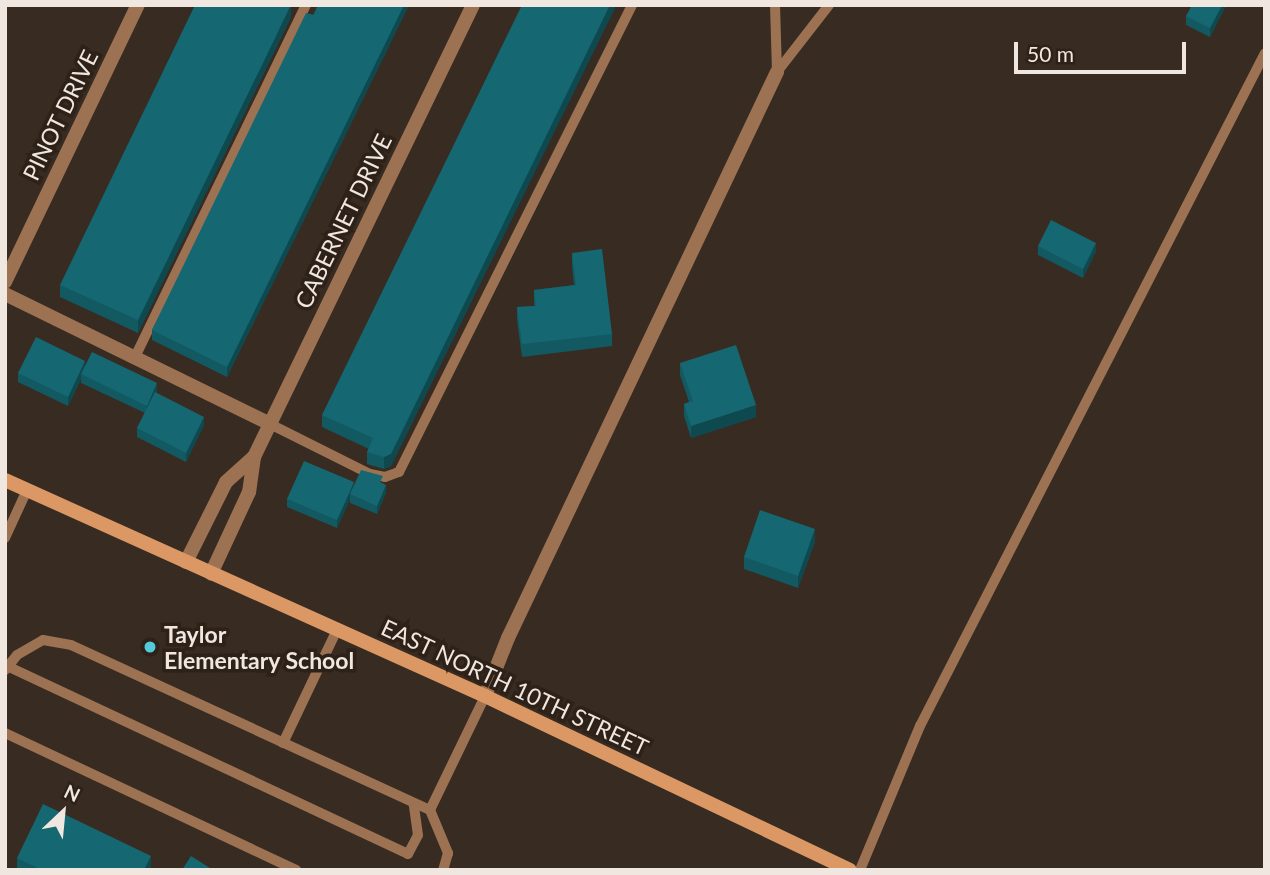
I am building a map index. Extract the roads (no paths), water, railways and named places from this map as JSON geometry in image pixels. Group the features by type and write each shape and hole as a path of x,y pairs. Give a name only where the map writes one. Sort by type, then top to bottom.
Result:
{"main road":[{"name":"EAST NORTH 10TH STREET","path":"5,480 485,696 850,870"}],"street":[{"name":"PINOT DRIVE","path":"5,282 138,5"},
{"name":"CABERNET DRIVE","path":"211,574 250,492 254,457 473,5"},
{"path":"485,696 508,638 778,72"},
{"path":"5,294 270,424"},
{"name":"CABERNET DRIVE","path":"186,562 226,482 254,457"}],"lane":[{"path":"135,357 306,5"},
{"path":"270,424 370,474 385,477 399,472 632,5"},
{"path":"775,5 778,72"},
{"path":"778,72 829,5"},
{"path":"860,870 920,726 1265,53"},
{"path":"5,538 27,490"},
{"path":"283,743 337,630"},
{"path":"414,805 418,835 408,854 6,668 43,640 71,645 414,805 430,810"},
{"path":"443,870 448,853 430,810 485,696"},
{"path":"5,733 296,870"}],"place":[{"name":"Taylor Elementary School","path":"150,647"}]}
